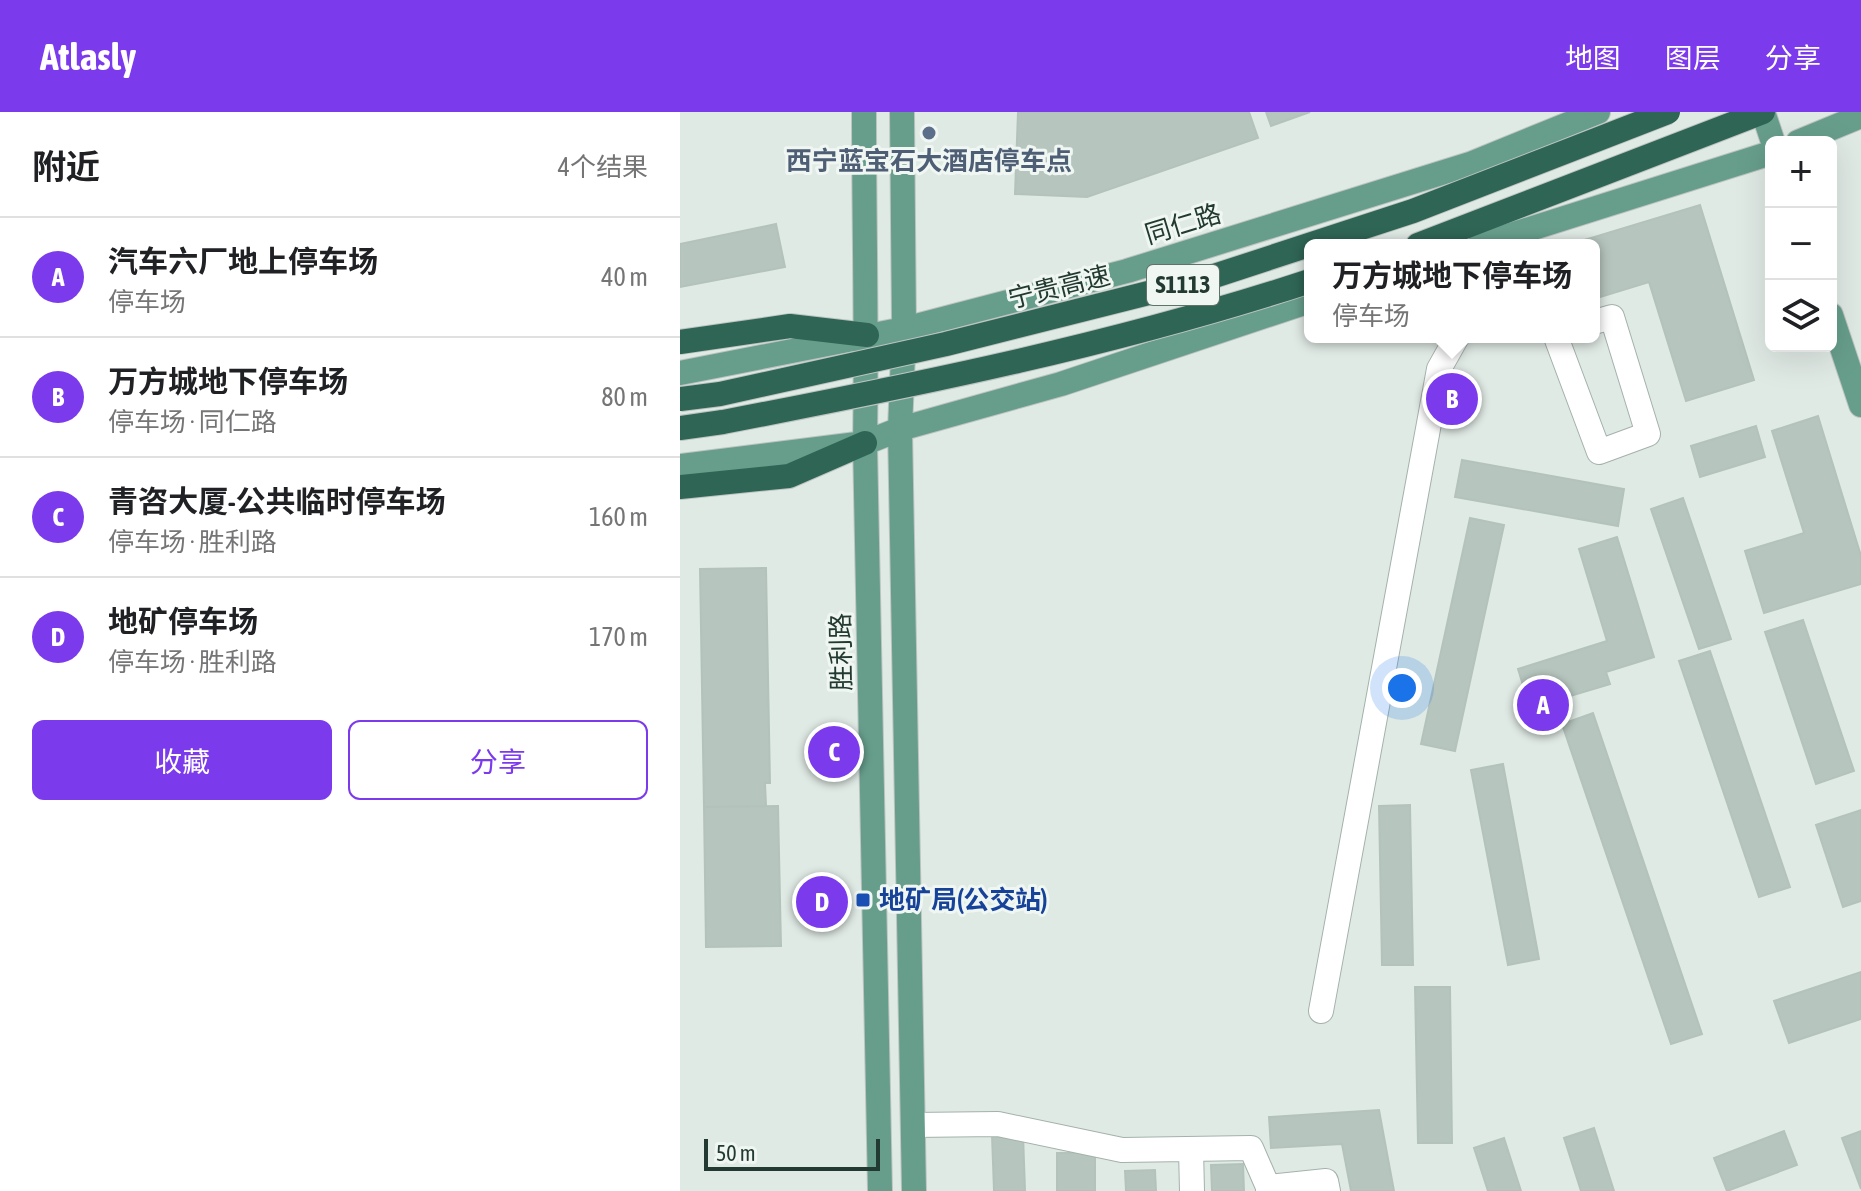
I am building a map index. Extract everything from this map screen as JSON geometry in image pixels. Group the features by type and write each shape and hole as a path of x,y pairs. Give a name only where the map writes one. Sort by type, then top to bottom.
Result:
{"highway":[{"name":"宁贵高速","path":"1327,239 1413,211 1668,112"},
{"path":"1434,239 1763,112"},
{"name":"宁贵高速","path":"680,399 720,394 946,344 1208,278 1304,247"},
{"name":"S1113","path":"680,428 953,378 1218,311 1304,283"},
{"path":"680,342 790,326 867,335"},
{"path":"680,487 789,476 865,443"}],"main road":[{"name":"胜利路","path":"864,112 865,443 880,1191"},
{"path":"902,112 904,329 900,429 914,1191"},
{"name":"同仁路","path":"680,373 904,329 1127,271 1455,169 1598,112"},
{"path":"1763,112 1771,136"},
{"path":"1813,136 1861,116"},
{"path":"1522,239 1765,155"},
{"path":"680,466 865,443 900,429 1061,384 1304,303"},
{"path":"1837,333 1861,405"}],"street":[{"path":"1558,343 1599,452 1648,434 1612,317 1600,320"},
{"path":"1321,1011 1439,369 1454,343"},
{"path":"913,1125 998,1124 1122,1150 1251,1148 1268,1189 1326,1181 1328,1191"},
{"path":"1191,1149 1192,1191"}],"building":[{"path":"1018,112 1249,112 1258,138 1087,197 1015,194"},
{"path":"1266,112 1310,112 1271,126"},
{"path":"1700,205 1754,380 1686,401 1649,282 1600,297 1600,239 1588,239"},
{"path":"776,224 785,267 680,287 680,244"},
{"path":"1818,416 1861,556 1861,584 1764,613 1745,551 1804,533 1772,431"},
{"path":"1756,426 1765,457 1700,477 1691,446"},
{"path":"1462,460 1624,489 1618,526 1455,497"},
{"path":"1683,498 1731,639 1699,649 1651,509"},
{"path":"1470,518 1504,525 1455,751 1421,744"},
{"path":"1617,537 1654,657 1606,672 1610,684 1530,708 1518,669 1607,641 1579,549"},
{"path":"766,568 770,783 765,783 766,806 704,807 700,569"},
{"path":"1803,620 1854,771 1816,784 1765,632"},
{"path":"1710,651 1790,887 1759,897 1679,661"},
{"path":"1593,713 1702,1034 1671,1044 1562,724"},
{"path":"1503,764 1539,959 1508,965 1471,770"},
{"path":"1410,805 1413,965 1382,965 1379,806"},
{"path":"778,806 781,946 706,947 704,807"},
{"path":"1861,810 1861,901 1843,907 1816,825"},
{"path":"1861,972 1861,1019 1789,1043 1774,1001"},
{"path":"1415,987 1450,987 1452,1143 1418,1143"},
{"path":"1379,1110 1394,1191 1351,1191 1342,1144 1271,1148 1269,1117"},
{"path":"1594,1128 1614,1191 1581,1191 1564,1138"},
{"path":"1784,1131 1797,1165 1727,1191 1714,1158"},
{"path":"1861,1131 1861,1189 1842,1138"},
{"path":"1023,1134 1025,1191 994,1191 992,1135"},
{"path":"1504,1138 1521,1191 1488,1191 1474,1148"},
{"path":"1057,1153 1095,1153 1095,1191 1057,1191"},
{"path":"1243,1164 1244,1191 1212,1191 1211,1165"},
{"path":"1155,1170 1156,1191 1126,1191 1125,1171"}],"place":[{"name":"西宁蓝宝石大酒店停车点","path":"929,133"},
{"name":"万方城地下停车场","path":"1452,399"},
{"name":"汽车六厂地上停车场","path":"1543,705"},
{"name":"青咨大厦-公共临时停车场","path":"834,752"},
{"name":"地矿局(公交站)","path":"863,900"},
{"name":"地矿停车场","path":"822,902"}]}
